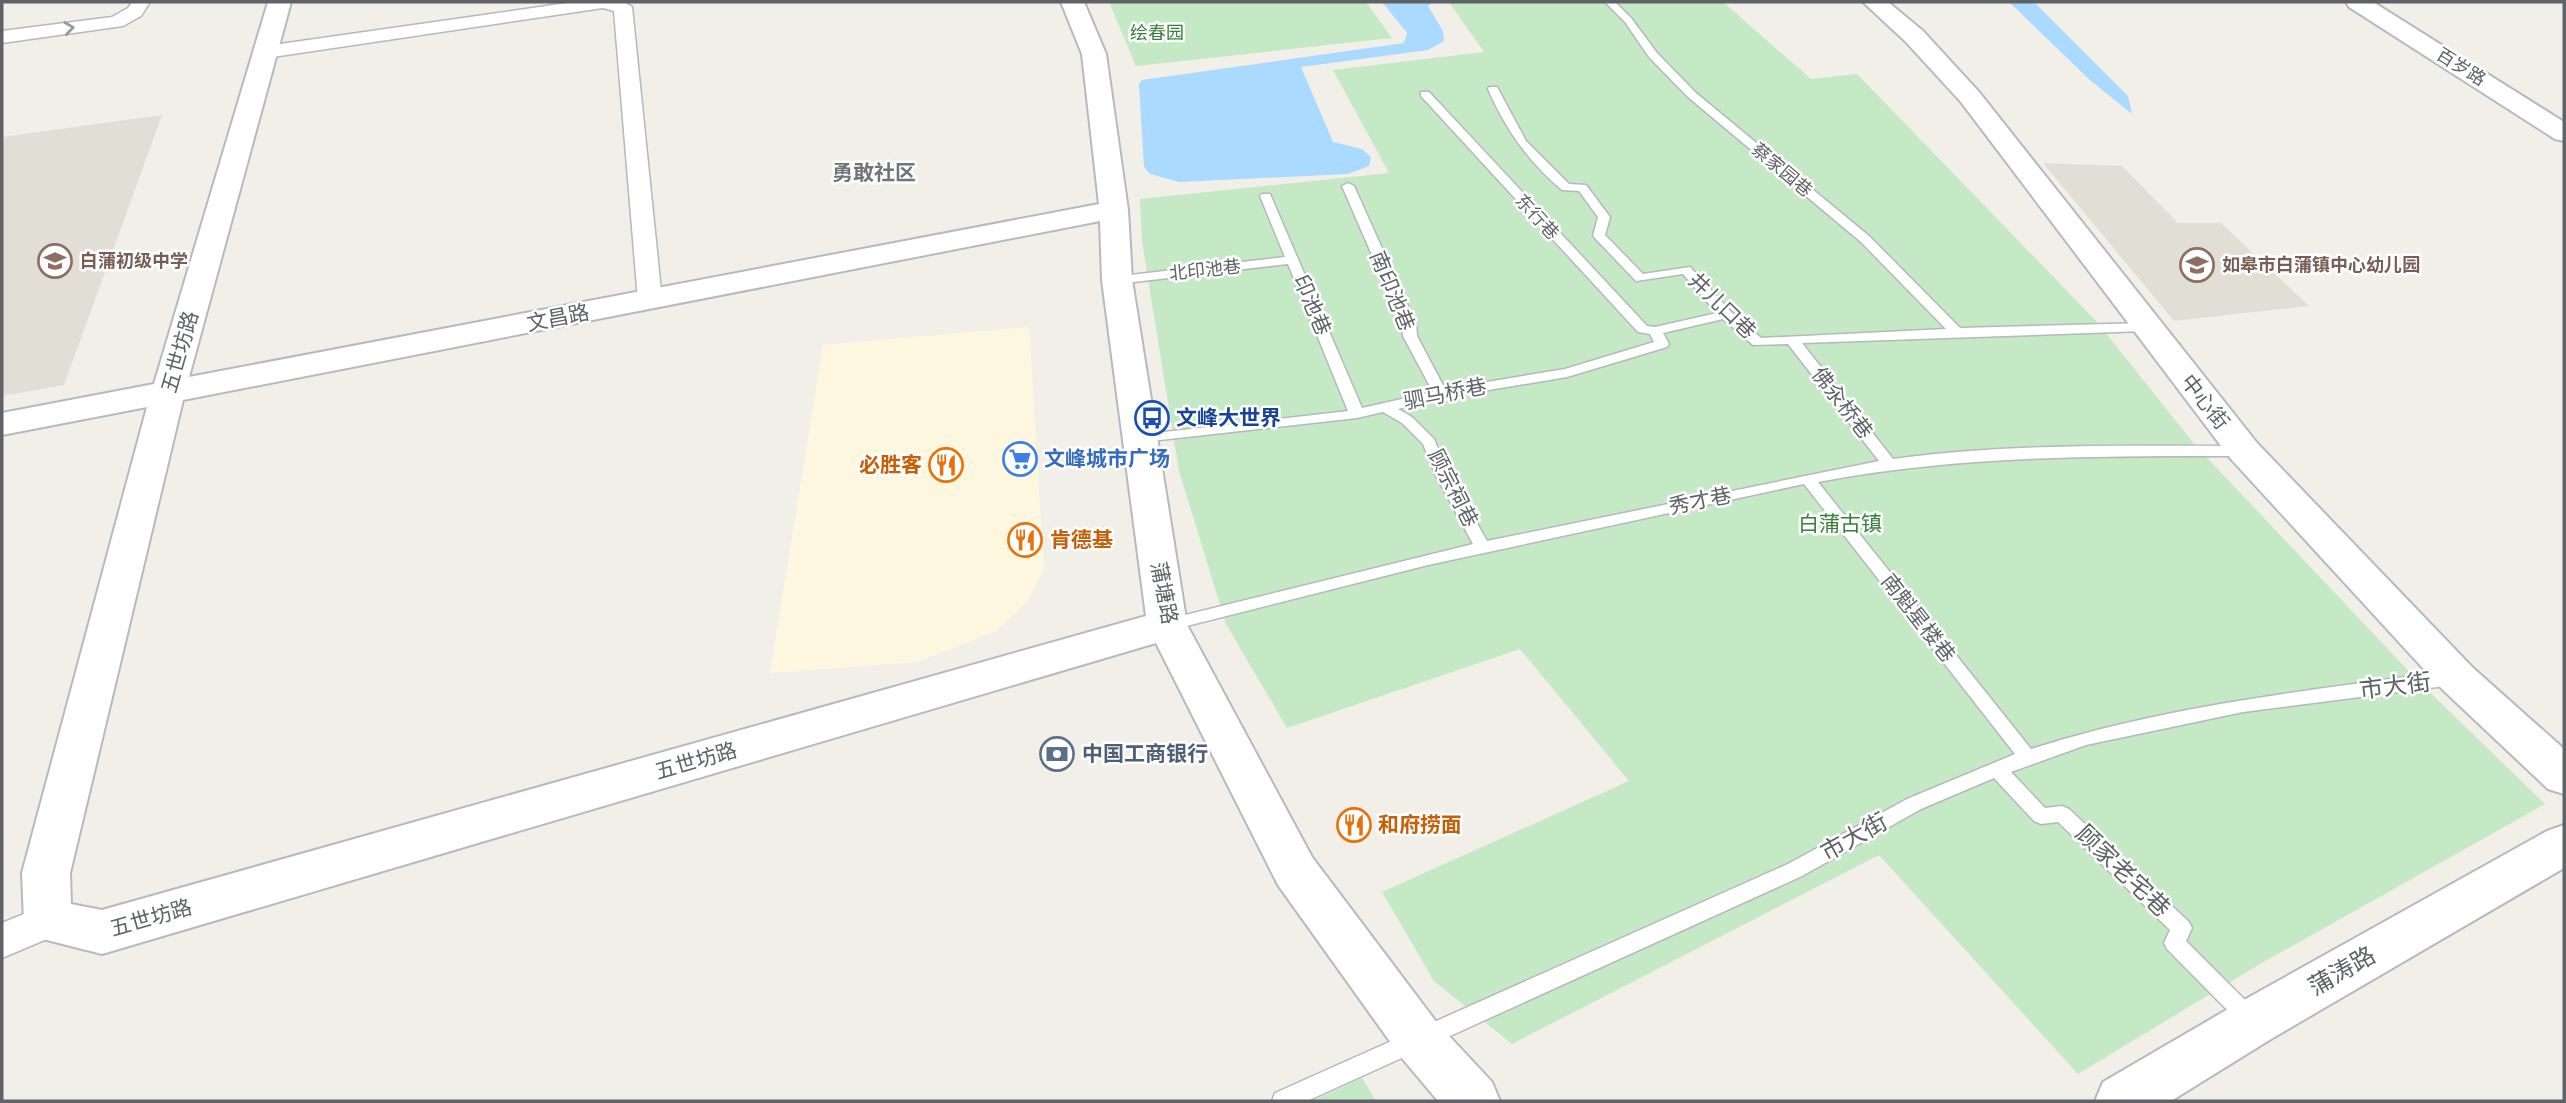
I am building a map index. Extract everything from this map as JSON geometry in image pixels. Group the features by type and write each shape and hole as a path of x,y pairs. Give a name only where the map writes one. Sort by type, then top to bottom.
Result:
{"street":[{"path":"2,37 117,22 135,12 141,2"},
{"name":"五世坊路","path":"279,2 267,52 168,393 46,873 48,921 102,932 1167,625"},
{"name":"蒲塘路","path":"1073,2 1094,54 1114,210 1117,280 1138,440 1167,625 1295,871 1419,1040 1473,1101"},
{"name":"中心街","path":"1874,2 1914,36 1970,97 2244,451 2457,678 2564,776"},
{"name":"百岁路","path":"2357,2 2564,133"},
{"path":"267,52 603,3 623,7 650,300"},
{"name":"文昌路","path":"2,424 1114,210"},
{"name":"蒲涛路","path":"2122,1101 2253,1022 2564,845"},
{"path":"2,941 48,921"}],"lane":[{"name":"蔡家园巷","path":"1610,2 1629,20 1653,55 1692,95 1865,239 1958,334"},
{"name":"井儿口巷","path":"1493,89 1509,124 1536,163 1566,188 1582,187 1604,217 1599,236 1640,278 1686,270 1726,315 1758,342 1869,335 2146,327"},
{"name":"东行巷","path":"1425,94 1643,329 1655,331"},
{"name":"南印池巷","path":"1348,186 1409,324 1410,336 1441,394"},
{"name":"印池巷","path":"1266,196 1357,414"},
{"name":"北印池巷","path":"1117,280 1293,260"},
{"path":"1655,331 1726,315"},
{"name":"驷马桥巷","path":"1138,440 1357,414 1441,394 1567,373 1662,344 1655,331"},
{"name":"佛汆桥巷","path":"1793,341 1891,466"},
{"name":"顾宗祠巷","path":"1385,407 1407,420 1429,442 1442,474 1483,547"},
{"name":"秀才巷","path":"1167,625 1483,547 1809,480 1933,459 2074,451 2244,451"},
{"name":"南魁星楼巷","path":"1809,480 2027,757"},
{"name":"市大街","path":"1283,1101 1315,1095 1419,1040 1795,870 1914,804 2027,757 2086,738 2243,705 2457,678"},
{"name":"顾家老宅巷","path":"1997,769 2041,816 2062,814 2182,928 2174,943 2253,1022"}],"shaded area":[{"name":"白蒲初级中学","path":"162,115 64,385 2,396 2,137"},
{"name":"如皋市白蒲镇中心幼儿园","path":"2043,163 2122,166 2178,223 2221,223 2309,306 2174,321"},
{"name":"文峰城市广场","path":"1029,327 1044,569 1027,602 996,631 917,662 770,673 823,345"}],"green space":[{"name":"绘春园","path":"1109,2 1366,2 1392,38 1136,66"},
{"name":"白蒲古镇","path":"1449,2 1723,2 1811,79 1857,74 2097,322 2195,445 2418,681 2545,804 2260,964 2078,1074 1879,855 1512,1044 1434,981 1382,892 1629,781 1520,649 1287,728 1226,624 1179,471 1142,241 1140,199 1389,173 1333,70 1484,52"},
{"path":"1362,1078 1376,1101 1312,1101"}],"water":[{"path":"1382,2 1433,2 1428,6 1443,31 1444,41 1428,50 1301,67 1333,142 1362,149 1371,157 1369,166 1348,174 1179,182 1150,174 1144,167 1139,84 1142,80 1404,43 1407,33"},
{"path":"2009,2 2034,2 2128,96 2132,114 2091,81"}],"place":[{"name":"白蒲初级中学","path":"55,261"},
{"name":"如皋市白蒲镇中心幼儿园","path":"2197,265"},
{"name":"文峰大世界","path":"1152,418"},
{"name":"文峰城市广场","path":"1020,459"},
{"name":"必胜客","path":"946,465"},
{"name":"肯德基","path":"1025,540"},
{"name":"中国工商银行","path":"1057,754"},
{"name":"和府捞面","path":"1354,825"}],"district":[{"name":"勇敢社区","path":"874,173"}]}
